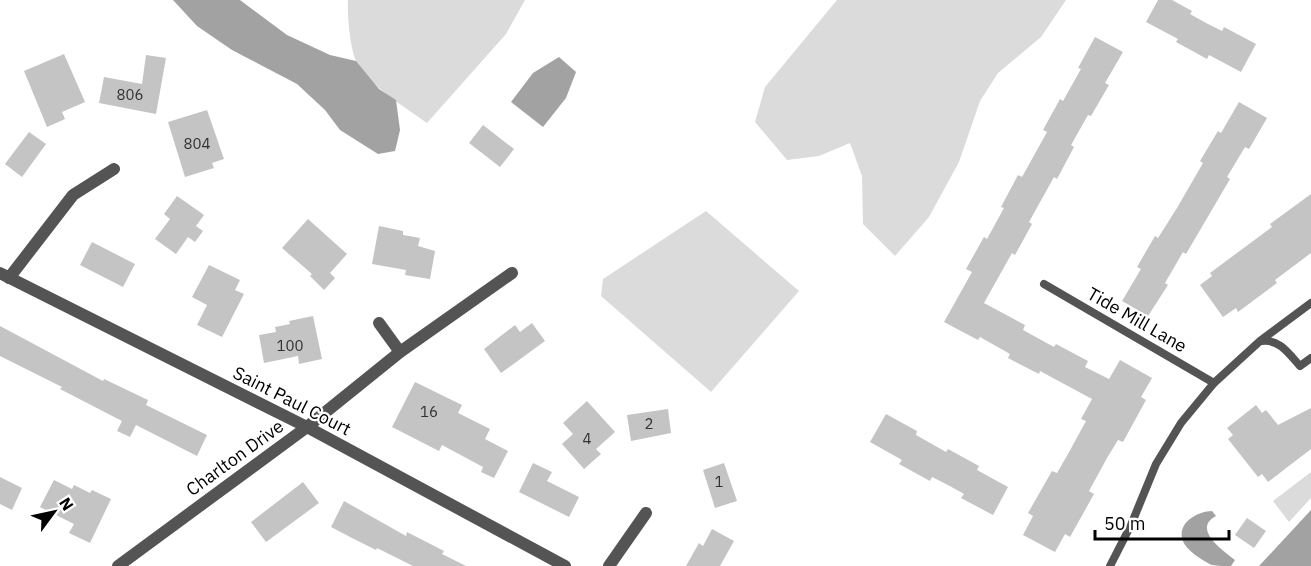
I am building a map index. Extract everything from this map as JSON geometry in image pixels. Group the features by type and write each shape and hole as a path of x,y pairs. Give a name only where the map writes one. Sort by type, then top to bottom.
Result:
{"street":[{"path":"5,275 73,195 114,169"},
{"name":"Charlton Drive","path":"118,566 307,427 399,352 512,273"},
{"name":"Saint Paul Court","path":"5,275 307,427 565,566"},
{"path":"379,323 399,352"},
{"path":"609,566 645,513"}],"lane":[{"name":"Tide Mill Lane","path":"1044,284 1214,383"},
{"path":"1110,566 1131,525 1156,464 1181,423 1214,383 1260,341 1311,303"},
{"path":"1260,341 1270,340 1278,343 1300,366 1311,358"}],"shaded area":[{"path":"173,0 240,0 287,35 330,55 356,61 379,89 396,100 400,130 395,151 378,154 340,130 325,110 297,84 232,50 197,26"},
{"path":"348,0 525,0 506,34 427,123 369,79 356,61 352,48"},
{"path":"837,0 1066,0 1041,37 998,73 980,101 959,162 929,217 895,256 863,224 862,176 850,143 819,156 787,160 755,122 765,87"},
{"path":"559,57 576,72 566,98 543,127 511,102 533,73"},
{"path":"706,211 799,291 711,392 601,296 603,279"},
{"path":"1311,472 1311,498 1289,522 1273,501"},
{"path":"1311,510 1311,566 1259,566"},
{"path":"1212,511 1216,516 1209,521 1208,534 1235,560 1231,566 1208,563 1191,551 1183,541 1185,524 1201,513"}],"building":[{"path":"1158,0 1172,0 1192,11 1190,14 1206,23 1222,31 1224,27 1256,44 1241,72 1209,55 1207,59 1176,42 1178,39 1146,22"},
{"path":"1095,37 1123,52 1105,83 1109,85 1091,116 1088,115 1071,145 1074,147 1057,179 1054,177 1029,222 1032,224 1015,255 1012,253 984,303 1025,325 1023,330 1054,347 1056,344 1088,361 1085,367 1109,379 1120,360 1152,378 1141,397 1146,400 1123,442 1118,440 1089,491 1094,494 1070,537 1065,534 1055,552 1023,535 1033,516 1028,513 1052,471 1057,473 1068,454 1086,421 1081,419 1092,399 1040,371 1039,374 1008,358 1010,354 980,337 978,340 944,322 972,272 966,269 984,237 987,239 1018,175 1022,177 1047,132 1043,130 1060,99 1063,101 1081,69 1078,68"},
{"path":"64,54 85,102 62,112 65,119 47,127 24,71"},
{"path":"146,55 166,58 156,114 99,103 104,77 142,84"},
{"path":"1239,102 1267,118 1249,149 1245,147 1227,177 1230,179 1186,254 1183,252 1165,283 1168,285 1148,316 1122,301 1141,269 1137,267 1155,236 1158,238 1177,208 1203,163 1200,161 1218,131 1221,133"},
{"path":"207,110 224,159 212,163 214,168 185,177 168,122"},
{"path":"483,125 514,149 500,167 469,143"},
{"path":"29,132 46,144 22,177 5,164"},
{"path":"1311,194 1311,253 1275,280 1277,283 1238,312 1236,308 1223,317 1200,285 1212,276 1210,273 1272,227 1270,224"},
{"path":"177,196 204,215 196,226 203,231 195,242 188,237 176,254 155,239 170,219 164,214"},
{"path":"308,219 347,254 330,273 335,278 324,290 310,276 312,274 282,248"},
{"path":"379,226 403,231 403,235 420,238 418,246 435,251 430,279 405,275 406,270 372,264"},
{"path":"92,242 135,264 123,287 80,265"},
{"path":"209,265 240,280 235,290 244,294 222,337 197,325 207,305 192,297"},
{"path":"313,316 322,359 299,364 298,356 264,363 259,335 276,332 275,327 290,324 289,321"},
{"path":"532,323 545,341 501,373 484,349 515,325 520,332"},
{"path":"0,326 103,381 104,379 148,400 146,405 207,435 197,456 136,425 130,437 117,431 122,421 0,356"},
{"path":"415,382 462,405 458,413 490,429 485,439 508,451 494,478 481,472 483,467 442,445 439,451 392,427"},
{"path":"587,401 615,432 596,449 601,454 584,469 562,444 573,434 563,423"},
{"path":"1256,405 1262,413 1266,410 1278,425 1311,408 1311,449 1268,482 1262,474 1258,477 1228,439 1233,435 1227,428"},
{"path":"668,409 671,433 631,441 627,415"},
{"path":"886,414 917,431 916,435 946,452 948,449 979,466 977,470 1008,487 993,515 961,498 964,494 948,485 932,477 930,481 899,464 902,460 870,442"},
{"path":"533,463 552,472 547,481 579,497 569,517 519,492"},
{"path":"724,463 737,501 715,508 703,470"},
{"path":"0,477 22,488 12,510 0,504"},
{"path":"54,480 72,489 74,485 90,493 92,490 111,499 90,543 69,533 74,524 40,507"},
{"path":"303,482 319,503 266,542 251,522"},
{"path":"344,501 406,536 407,532 444,551 442,554 466,566 413,566 331,527"},
{"path":"1247,518 1266,531 1254,548 1235,535"},
{"path":"712,529 734,541 720,566 686,566 699,543 703,546"}]}
